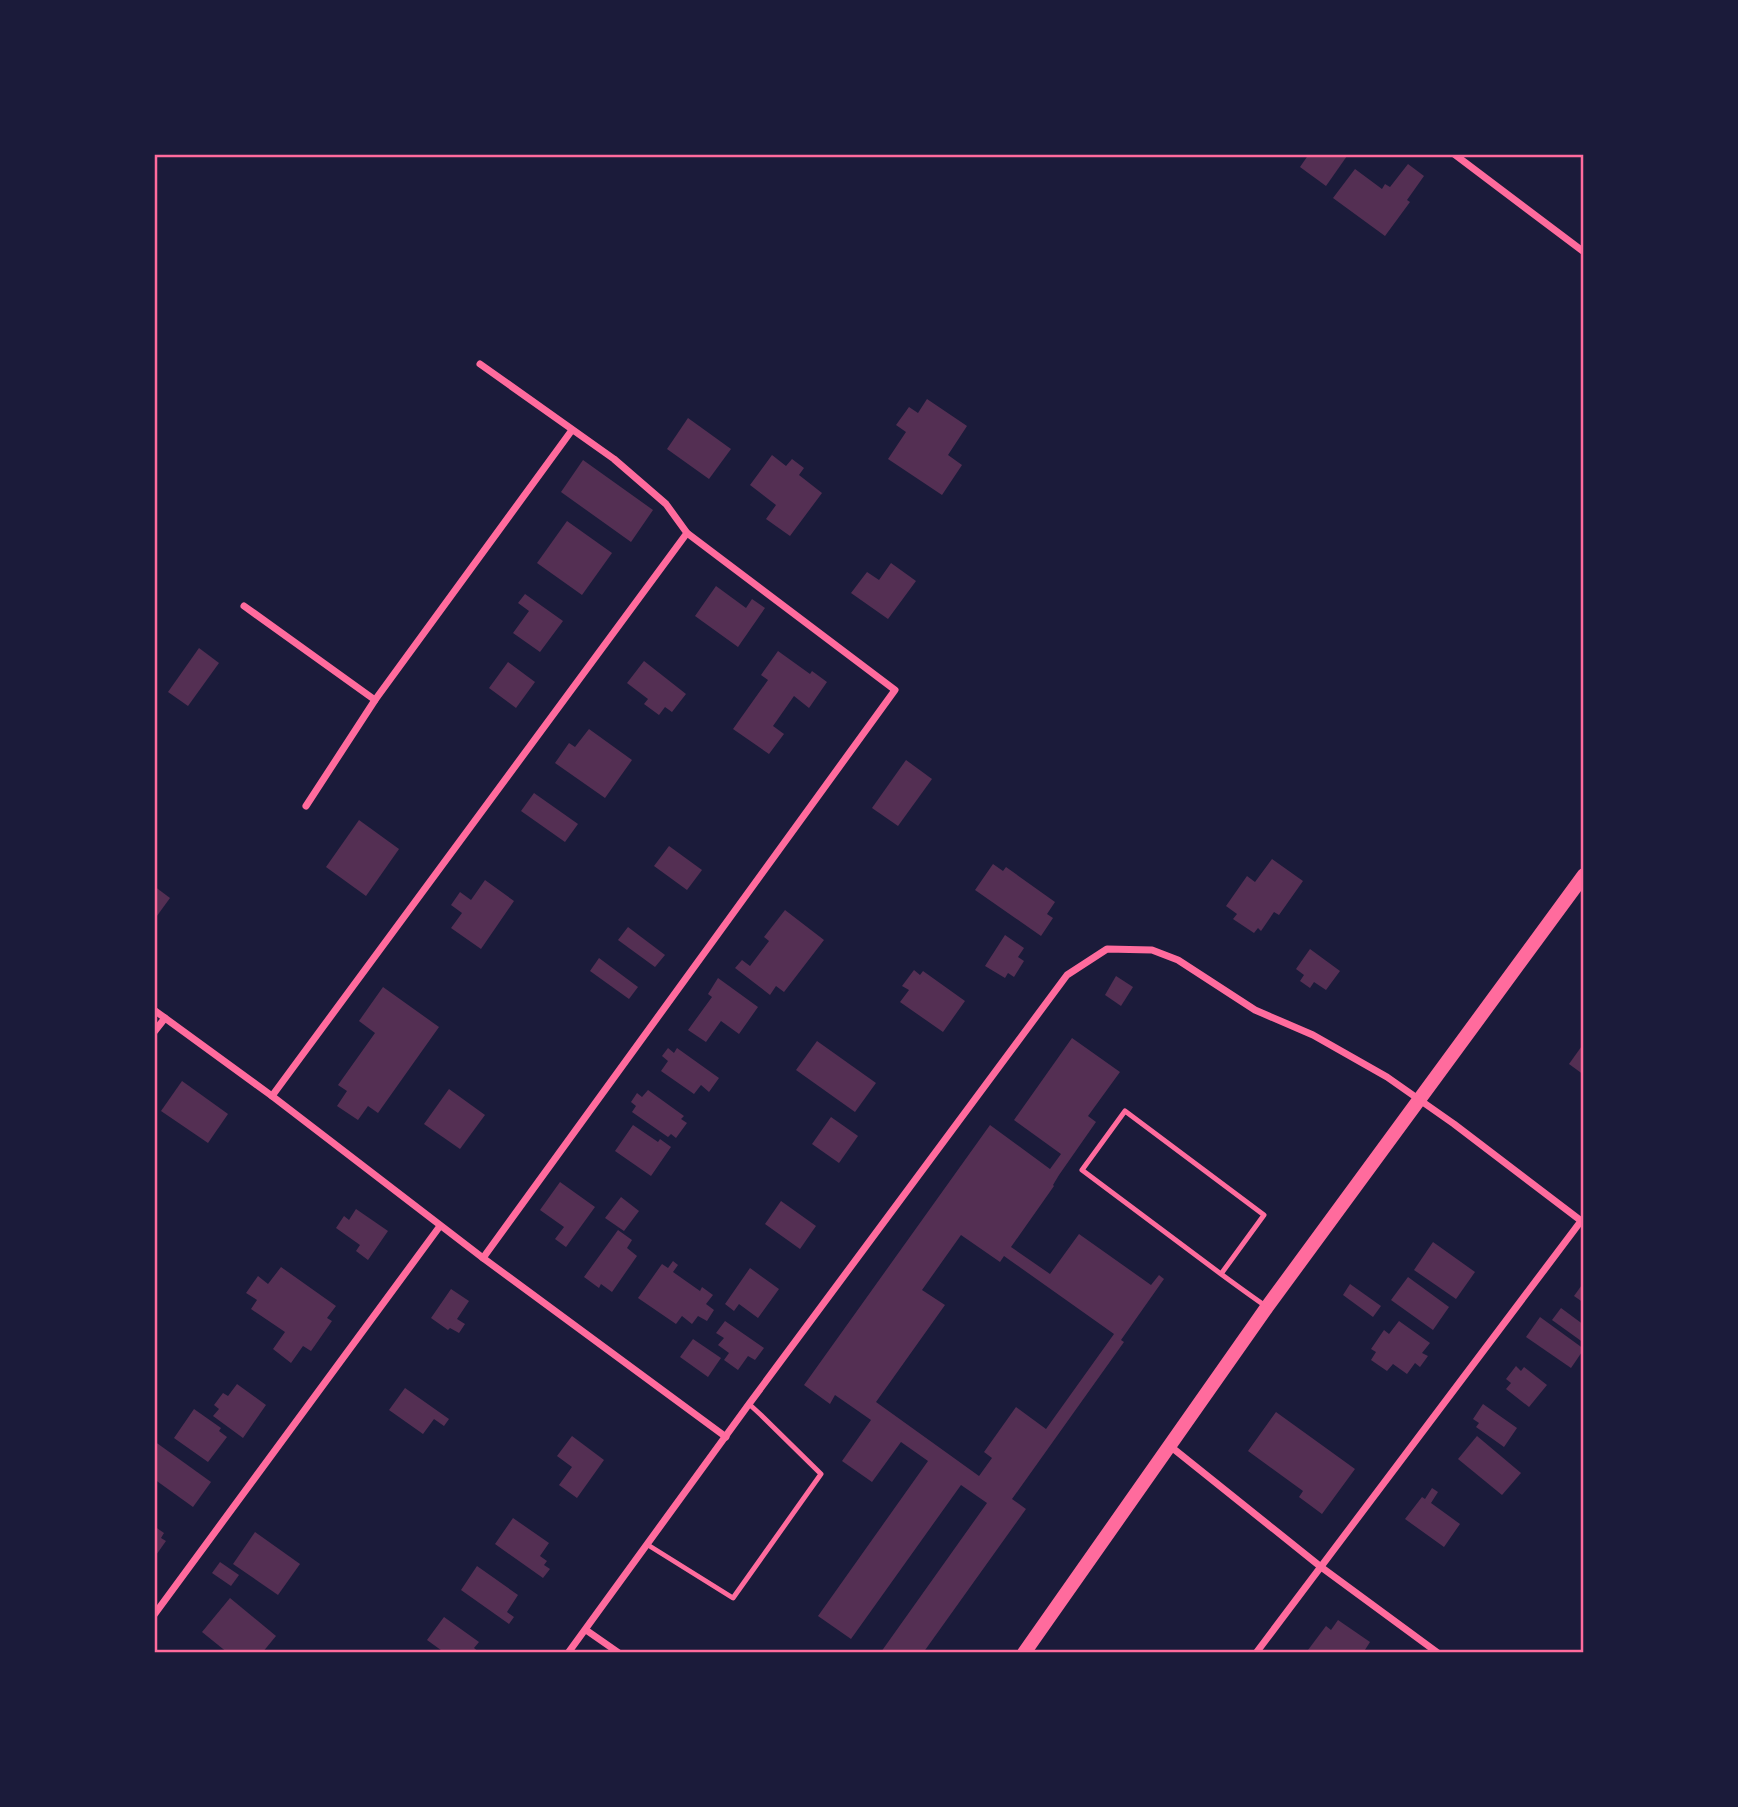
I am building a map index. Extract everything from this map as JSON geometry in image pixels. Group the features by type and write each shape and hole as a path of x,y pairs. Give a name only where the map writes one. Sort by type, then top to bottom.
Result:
{"main road":[{"path":"1024,1653 1266,1307 1584,875"}],"street":[{"path":"1454,154 1584,252"},
{"path":"480,364 614,459 666,504 687,533 895,690 483,1258"},
{"path":"306,806 375,700 572,430"},
{"path":"272,1096 687,533"},
{"path":"244,606 375,700"},
{"path":"568,1653 1067,975 1107,949 1152,950 1178,960 1255,1010 1313,1035 1387,1077 1419,1098 1582,1222 1256,1653"},
{"path":"154,1010 726,1437"},
{"path":"154,1032 164,1018"},
{"path":"154,1615 440,1226"},
{"path":"1169,1445 1321,1567 1438,1653"},
{"path":"586,1630 618,1653"}],"lane":[{"path":"1221,1274 1264,1215 1125,1111 1082,1170 1221,1274 1266,1307"},
{"path":"648,1545 733,1598 821,1474 749,1404"}],"building":[{"path":"1309,154 1347,156 1326,186 1300,167"},
{"path":"1408,164 1424,176 1407,200 1410,202 1385,236 1333,198 1355,169 1382,189 1385,184 1390,187"},
{"path":"927,399 967,426 948,455 962,465 942,495 888,459 906,432 896,425 909,407 918,413"},
{"path":"688,418 731,449 709,479 667,449"},
{"path":"772,455 786,466 792,459 804,468 799,475 822,493 790,536 766,519 776,505 750,485"},
{"path":"583,460 653,510 631,542 561,492"},
{"path":"567,521 612,553 582,595 537,563"},
{"path":"891,563 916,581 888,619 851,593 867,572 879,580"},
{"path":"716,586 746,608 752,599 765,608 738,647 695,616"},
{"path":"525,594 563,621 540,652 513,633 529,611 518,603"},
{"path":"199,648 219,663 188,706 168,692"},
{"path":"778,651 810,674 812,671 827,682 809,708 794,696 773,726 784,734 769,754 733,729 768,680 761,675"},
{"path":"644,661 686,694 672,712 665,707 659,715 644,704 648,699 627,683"},
{"path":"508,662 535,682 516,708 489,688"},
{"path":"589,729 632,760 605,798 555,763 569,743 575,747"},
{"path":"906,760 932,779 898,826 872,808"},
{"path":"534,793 578,824 565,842 521,811"},
{"path":"359,820 399,849 366,896 326,867"},
{"path":"669,846 702,870 687,890 654,866"},
{"path":"1272,859 1303,881 1279,915 1274,912 1261,931 1258,928 1254,933 1233,919 1237,914 1226,906 1247,876 1255,882"},
{"path":"993,864 1003,871 1006,867 1055,902 1047,914 1053,918 1041,936 975,890"},
{"path":"485,880 514,901 481,949 451,928 462,913 451,905 460,892 471,900"},
{"path":"154,886 170,898 154,920"},
{"path":"785,910 824,940 784,992 776,986 770,995 735,968 742,960 750,966 769,941 764,937"},
{"path":"628,927 665,955 655,967 618,940"},
{"path":"1005,935 1024,948 1018,957 1024,961 1014,977 1008,973 1005,978 985,966"},
{"path":"1310,949 1340,971 1326,990 1314,982 1310,988 1300,981 1304,975 1296,969"},
{"path":"599,958 638,987 629,999 590,971"},
{"path":"914,970 920,975 923,971 965,1001 943,1032 900,1002 909,990 902,986"},
{"path":"1116,976 1133,987 1121,1006 1105,995"},
{"path":"718,978 758,1007 739,1034 721,1021 706,1042 688,1030 712,997 708,994"},
{"path":"383,987 439,1027 378,1113 368,1106 358,1120 337,1106 347,1091 338,1085 375,1033 359,1021"},
{"path":"1072,1038 1120,1072 1088,1116 1096,1122 1011,1247 1050,1274 1079,1234 1151,1285 1159,1275 1164,1279 1121,1340 1124,1342 1012,1499 1026,1509 923,1653 883,1653 881,1652 987,1503 961,1485 851,1639 818,1616 928,1461 901,1442 872,1482 842,1461 871,1420 835,1395 830,1404 804,1385 990,1125 1050,1169 1061,1154 1014,1120","holes":["961,1235 1000,1262 1004,1256 1114,1334 1046,1429 1016,1407 984,1452 992,1458 979,1476 876,1402 945,1305 922,1290"]},
{"path":"817,1041 876,1083 855,1112 796,1070"},
{"path":"1584,1043 1584,1075 1569,1064"},
{"path":"668,1048 674,1053 677,1048 719,1078 709,1092 701,1085 694,1094 661,1071 668,1061 662,1056"},
{"path":"182,1081 228,1114 208,1143 161,1111"},
{"path":"449,1089 485,1115 460,1149 424,1124"},
{"path":"648,1090 684,1116 681,1119 687,1123 676,1138 671,1134 668,1137 632,1112 636,1106 631,1102 637,1093 642,1097"},
{"path":"831,1117 858,1136 839,1163 812,1144"},
{"path":"633,1125 658,1142 660,1139 671,1147 651,1176 615,1151"},
{"path":"560,1182 595,1207 566,1247 555,1239 564,1227 540,1210"},
{"path":"621,1197 639,1211 624,1231 605,1218"},
{"path":"781,1201 816,1226 800,1249 765,1224"},
{"path":"356,1209 388,1231 368,1260 356,1251 360,1245 336,1228 344,1216 349,1220"},
{"path":"618,1230 632,1240 627,1248 637,1256 612,1292 601,1284 599,1288 584,1277"},
{"path":"1433,1242 1475,1272 1456,1299 1414,1270"},
{"path":"673,1261 678,1265 673,1272 700,1291 702,1287 713,1295 706,1304 714,1310 707,1321 698,1316 692,1324 682,1316 676,1324 638,1298 662,1264 668,1268"},
{"path":"281,1267 336,1306 327,1318 332,1321 311,1351 303,1346 291,1363 273,1349 285,1332 251,1309 257,1300 246,1293 258,1276 268,1284"},
{"path":"750,1268 779,1289 758,1318 739,1304 734,1311 725,1304"},
{"path":"1408,1277 1449,1307 1433,1330 1391,1300"},
{"path":"1584,1282 1584,1303 1574,1296"},
{"path":"1350,1284 1381,1306 1373,1317 1343,1295"},
{"path":"451,1289 469,1301 457,1319 465,1324 459,1333 450,1328 448,1330 431,1318"},
{"path":"1561,1308 1584,1325 1584,1343 1552,1320"},
{"path":"1540,1317 1584,1349 1571,1368 1526,1337"},
{"path":"725,1321 764,1348 755,1360 748,1356 738,1370 724,1360 729,1353 718,1345 724,1338 716,1333"},
{"path":"1399,1321 1430,1343 1422,1353 1428,1356 1420,1367 1415,1363 1407,1374 1393,1364 1387,1371 1371,1360 1376,1352 1371,1349 1384,1330 1389,1334"},
{"path":"693,1339 721,1358 708,1377 680,1357"},
{"path":"1516,1366 1521,1371 1524,1367 1547,1385 1529,1407 1506,1389 1511,1383 1506,1379"},
{"path":"237,1384 266,1405 243,1438 213,1416 219,1409 214,1405 223,1393 228,1396"},
{"path":"405,1388 449,1419 444,1426 434,1419 423,1434 389,1410"},
{"path":"1483,1404 1517,1428 1504,1447 1476,1427 1479,1423 1473,1419"},
{"path":"194,1409 221,1428 219,1431 227,1437 208,1462 174,1438"},
{"path":"1276,1412 1355,1469 1322,1514 1299,1497 1303,1491 1248,1451"},
{"path":"572,1436 604,1460 577,1498 559,1485 572,1467 557,1456"},
{"path":"1477,1436 1521,1473 1502,1495 1458,1459"},
{"path":"154,1441 211,1482 193,1507 154,1479"},
{"path":"1432,1488 1438,1492 1431,1503 1460,1524 1444,1547 1405,1519"},
{"path":"513,1518 549,1543 540,1556 547,1561 544,1565 550,1569 543,1578 495,1544"},
{"path":"154,1526 164,1533 161,1538 166,1541 154,1558"},
{"path":"255,1532 300,1564 278,1595 233,1564"},
{"path":"220,1562 239,1575 231,1586 212,1573"},
{"path":"477,1566 518,1595 507,1612 514,1617 509,1624 461,1590"},
{"path":"230,1598 276,1636 262,1653 228,1653 202,1632"},
{"path":"444,1617 479,1642 474,1648 480,1653 445,1653 427,1640"},
{"path":"1338,1620 1370,1642 1363,1653 1312,1653 1308,1650 1326,1626 1331,1630"}]}
